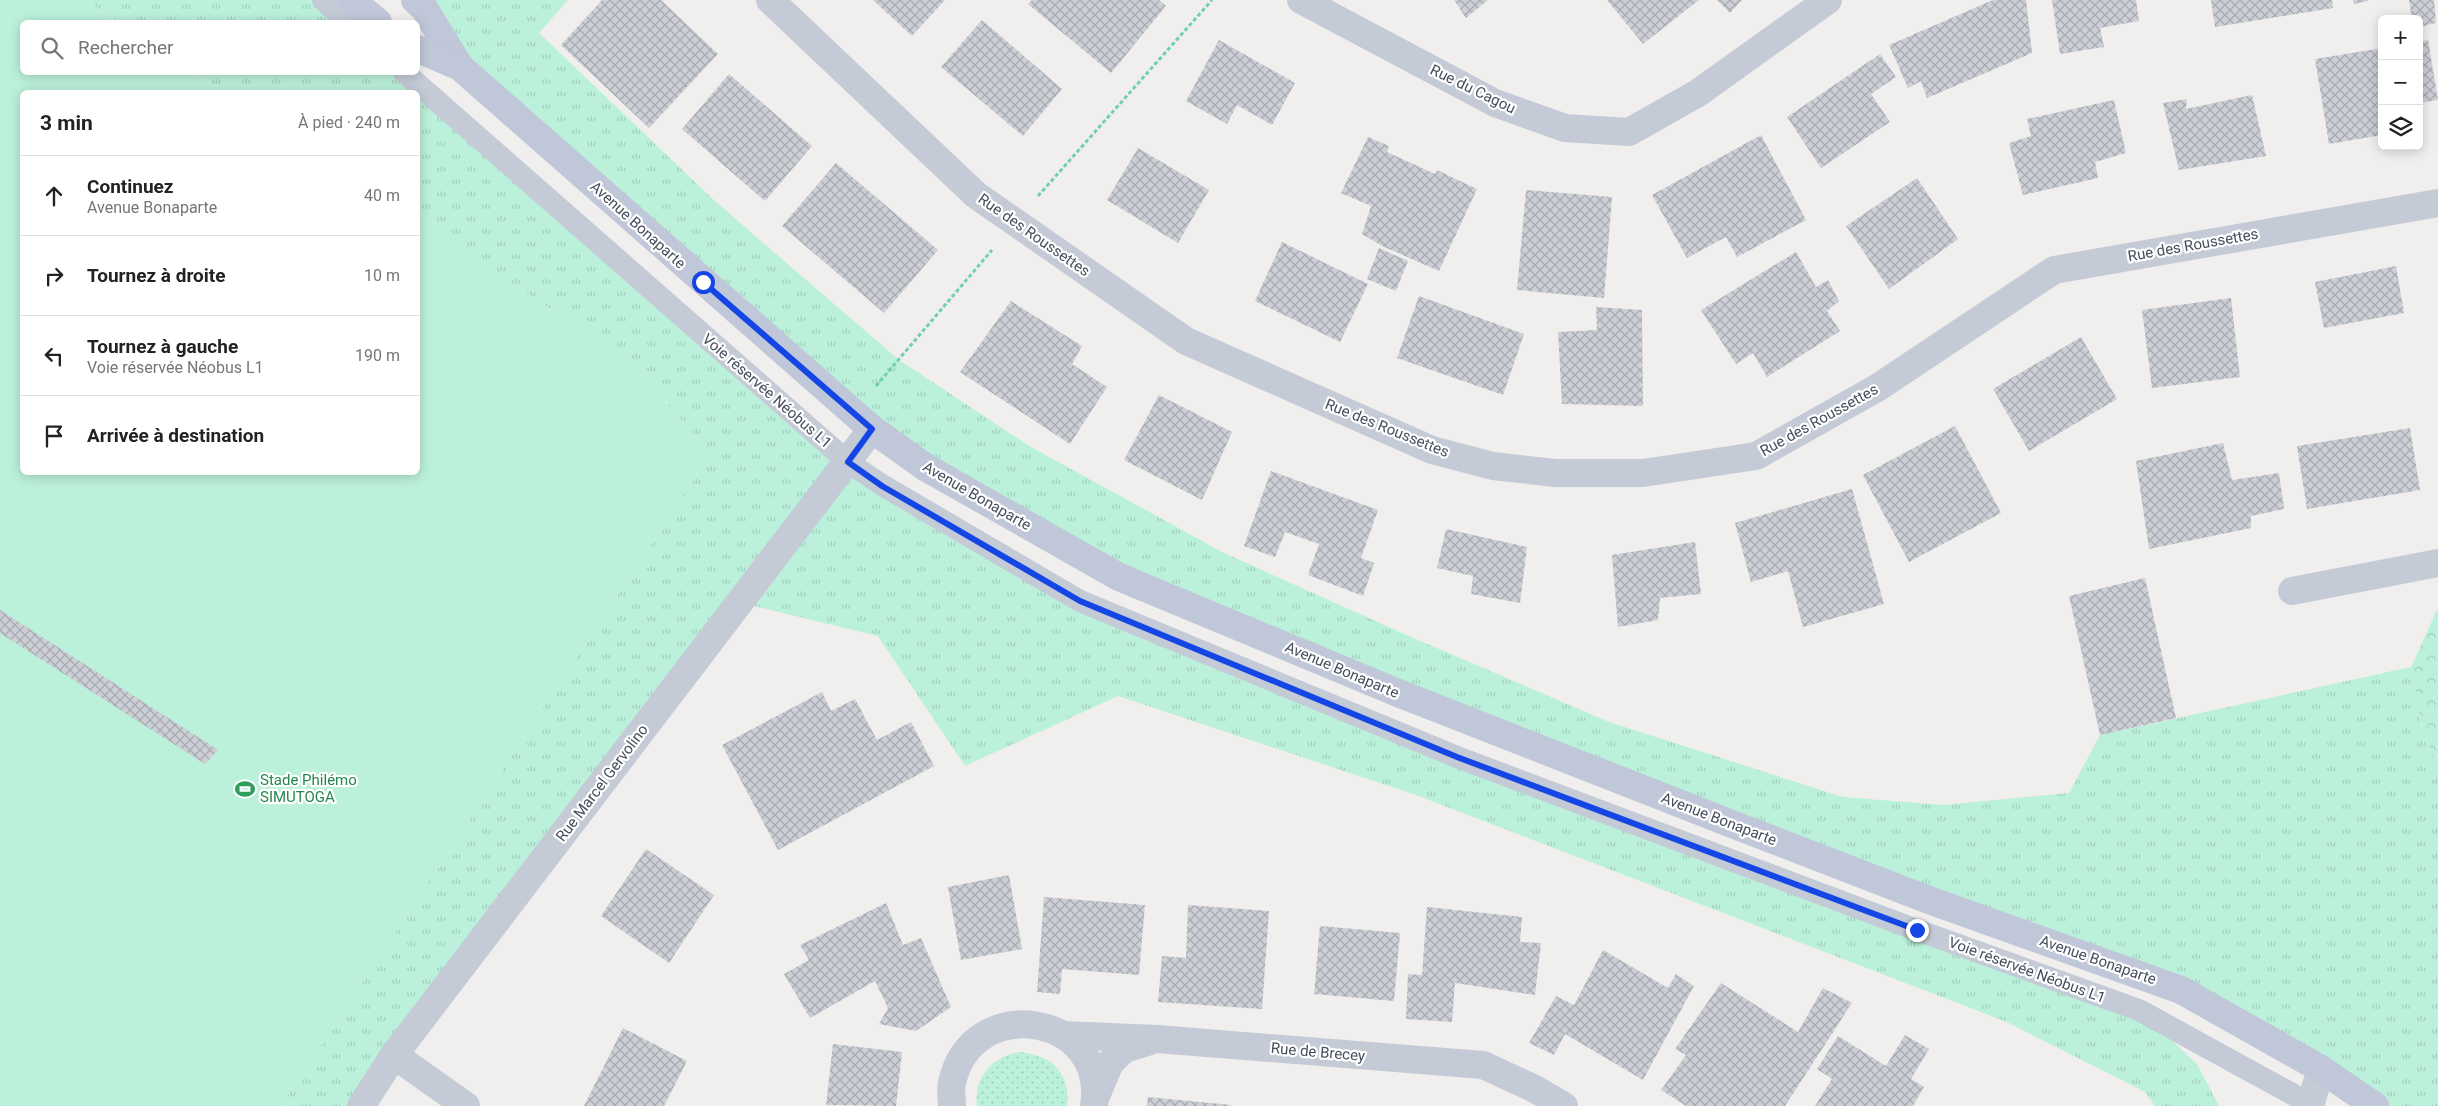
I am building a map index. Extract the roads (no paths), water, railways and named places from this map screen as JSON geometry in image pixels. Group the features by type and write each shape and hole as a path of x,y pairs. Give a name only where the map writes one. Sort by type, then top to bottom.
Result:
{"main road":[{"path":"351,0 376,20"},
{"path":"415,0 424,8 460,67"},
{"name":"Avenue Bonaparte","path":"420,50 460,67 872,429 925,467 1119,577 1398,693 1791,847 1926,899 2181,990 2321,1069 2375,1106"}],"street":[{"name":"Rue des Roussettes","path":"770,0 976,195 1186,341 1432,450 1494,466 1555,472 1643,474 1756,456 1877,388 2054,270 2438,203"},
{"name":"Rue du Cagou","path":"1301,0 1494,104 1565,128 1629,132 1698,92 1828,0"},
{"name":"Rue Marcel Gervolino","path":"361,1106 394,1055 872,429"},
{"path":"2292,591 2438,563"},
{"name":"Rue de Brecey","path":"952,1106 952,1084 959,1062 974,1043 994,1029 1017,1023 1041,1025 1063,1035 1081,1051 1092,1072 1095,1101"},
{"name":"Rue de Brecey","path":"1063,1035 1156,1039 1483,1065 1535,1089 1564,1106"},
{"path":"1095,1101 1110,1062 1124,1049 1156,1039"},
{"path":"394,1055 466,1106"},
{"path":"2312,1105 2321,1069"}],"lane":[{"path":"323,0 346,20"},
{"name":"Voie réservée Néobus L1","path":"407,75 848,462 882,486 1080,601 1457,757 1917,930 2139,1010 2312,1105"}],"place":[{"name":"Stade Philémo SIMUTOGA","path":"245,789"}]}
